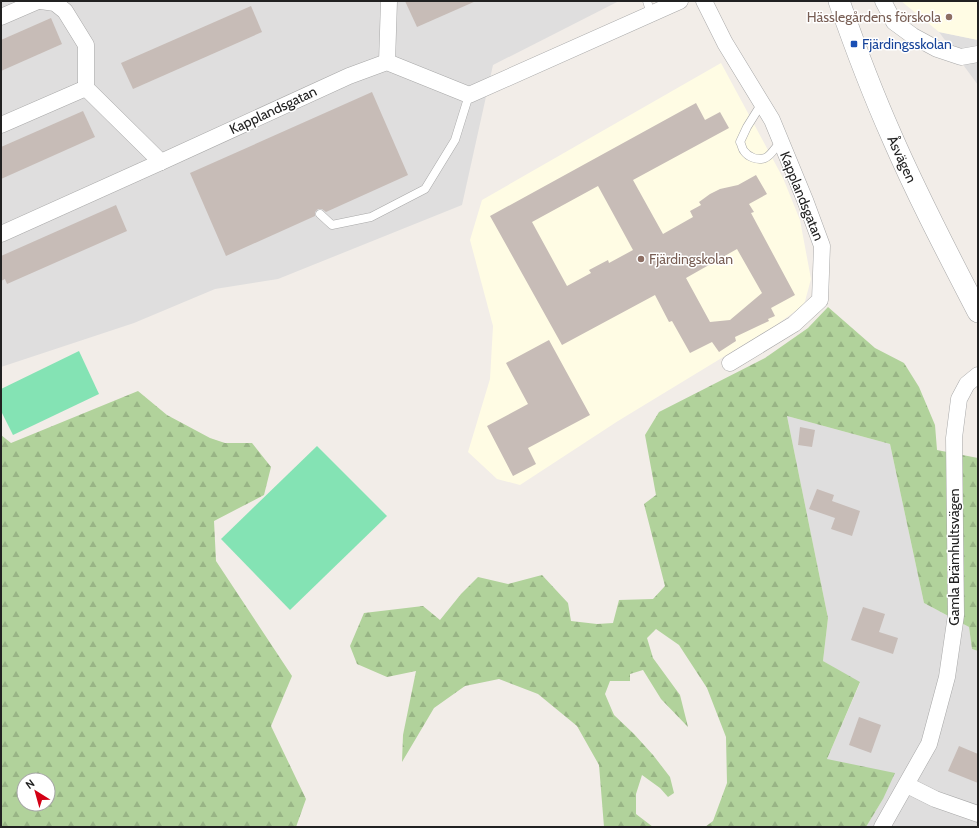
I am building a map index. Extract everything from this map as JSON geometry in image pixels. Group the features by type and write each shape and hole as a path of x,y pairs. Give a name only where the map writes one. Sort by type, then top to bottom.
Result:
{"street":[{"path":"1,17 39,1 55,3 65,11 86,45 86,88 161,162"},
{"path":"389,1 387,62 469,95 649,7 680,1"},
{"name":"Kapplandsgatan","path":"704,1 725,43 772,120 822,246 820,300 794,324 730,363"},
{"name":"Åsvägen","path":"838,1 892,138 922,202 978,312"},
{"path":"884,1 894,22 913,36 937,49 961,57 978,54"},
{"name":"Kapplandsgatan","path":"1,234 349,76 387,62"},
{"path":"1,125 86,88"},
{"name":"Gamla Brämhultsvägen","path":"882,827 929,744 947,677 956,615 954,438 959,399 967,384 978,375"},
{"path":"907,785 935,799 978,814"}],"lane":[{"path":"320,214 332,225 371,217 426,189 455,140 469,95"},
{"path":"762,103 747,127 740,142 744,151 756,159 764,159 770,155 774,147 781,142"}],"shaded area":[{"path":"1,1 619,1 493,65 462,205 278,279 215,289 134,323 1,367"},
{"name":"Hässlegårdens förskola","path":"901,1 978,1 978,40 939,32"},
{"path":"939,32 978,40 978,85"},
{"name":"Fjärdingskolan","path":"721,63 783,178 800,220 811,279 804,305 776,325 618,421 520,485 497,479 468,452 490,379 493,326 470,240 482,200"},
{"path":"787,416 890,444 924,603 969,627 972,649 978,651 978,827 866,827 883,799 827,759 860,683 823,661 828,618"}],"green space":[{"path":"828,307 875,348 904,363 919,387 935,425 937,450 978,458 978,651 972,649 969,627 924,603 890,444 787,416 828,618 823,661 860,682 827,759 895,773 883,799 866,827 705,827 713,821 727,783 726,737 707,688 679,645 656,629 647,638 653,658 680,695 688,727 661,699 643,670 630,674 630,681 610,681 605,694 614,715 653,755 670,777 674,793 668,797 660,788 642,775 636,794 636,814 653,827 604,827 599,765 577,726 538,694 499,679 465,686 434,708 402,762 403,735 416,671 387,677 357,664 350,646 364,613 423,606 440,620 461,594 478,577 508,584 542,575 568,603 571,621 597,624 613,623 619,600 653,599 665,586 644,504 656,495 645,435 659,412 765,358 808,328"},
{"path":"79,351 99,394 13,435 1,411 1,389"},
{"path":"138,391 167,415 210,438 225,443 252,443 271,467 264,495 214,521 216,561 292,676 271,726 306,799 296,827 1,827 1,435 11,443"},
{"path":"317,446 387,516 290,610 221,539"}],"building":[{"path":"405,1 476,1 417,27"},
{"path":"251,6 262,32 133,89 121,63"},
{"path":"51,18 62,44 1,71 1,40"},
{"path":"372,92 408,175 326,212 322,209 318,209 315,212 315,216 226,256 190,173"},
{"path":"696,103 705,120 720,112 729,128 633,180 663,234 693,217 690,211 701,205 699,202 710,194 720,189 738,185 756,175 767,194 749,204 754,212 751,213 795,295 771,308 775,316 768,319 769,321 735,337 736,341 719,352 712,342 690,353 672,321 669,322 655,295 562,345 490,216","holes":["598,186 633,250 609,263 608,260 589,270 591,273 567,286 532,222","737,249 762,293 730,320 710,322 686,278"]},
{"path":"83,111 95,137 1,179 1,147"},
{"path":"116,205 127,231 7,284 5,279 1,281 1,256"},
{"path":"549,340 590,415 528,448 536,464 513,476 487,426 528,404 506,363"},
{"path":"800,427 815,430 812,447 798,445"},
{"path":"817,489 834,495 832,501 860,511 852,536 831,529 835,518 809,509"},
{"path":"863,607 885,614 879,632 898,638 893,654 851,640"},
{"path":"859,717 881,725 871,753 849,745"},
{"path":"959,746 978,754 978,783 948,771"}],"place":[{"name":"Hässlegårdens förskola","path":"949,17"},
{"name":"Fjärdingsskolan","path":"854,44"},
{"name":"Fjärdingskolan","path":"641,259"}]}
